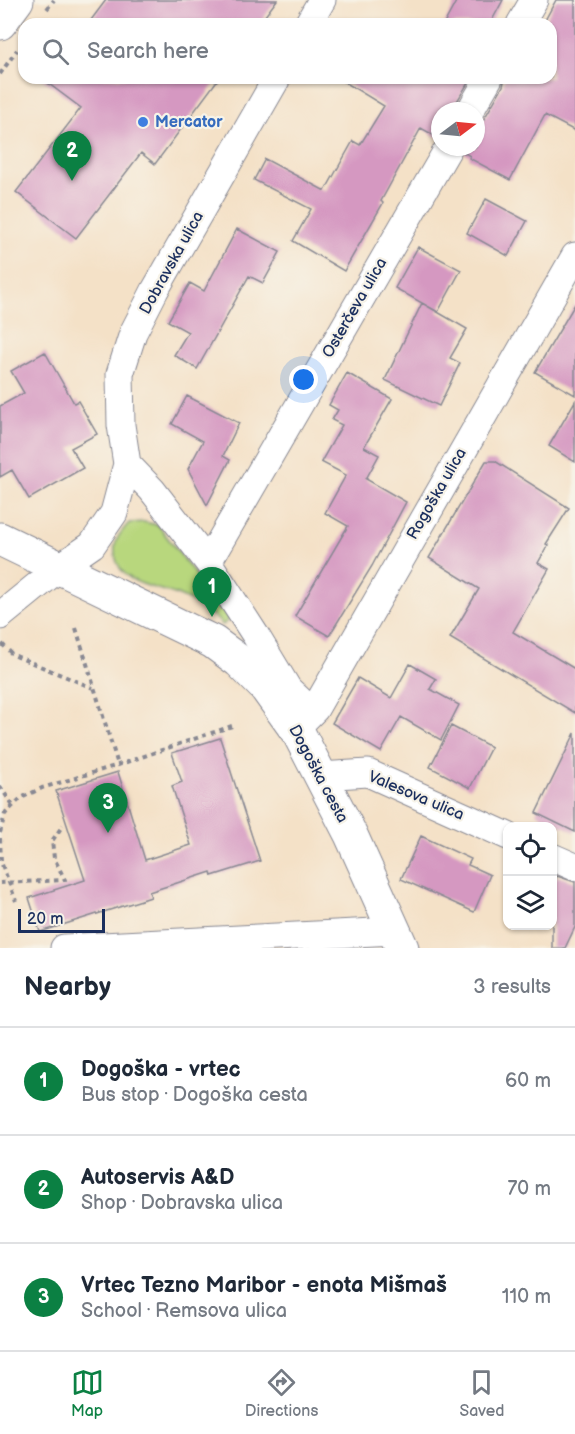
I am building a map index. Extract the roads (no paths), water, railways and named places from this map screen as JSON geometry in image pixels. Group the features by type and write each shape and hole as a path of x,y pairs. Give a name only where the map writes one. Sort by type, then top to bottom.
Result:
{"street":[{"path":"10,34 17,0"},
{"path":"312,18 322,0"},
{"path":"524,18 534,0"},
{"name":"Dobravska ulica","path":"0,616 60,567 92,545 114,513 127,464 121,424 120,374 134,333 156,290 274,84"},
{"path":"475,102 486,84"},
{"name":"Osterčeva ulica","path":"208,562 444,156"},
{"name":"Rogoška ulica","path":"305,719 575,256"},
{"path":"127,464 152,490 208,562 288,689 305,705 305,719"},
{"name":"Dogoška cesta","path":"0,539 213,642 239,661 266,688 305,719 321,776 351,835 398,939"},
{"name":"Valesova ulica","path":"321,776 368,773 503,834"},
{"path":"557,859 575,867"},
{"path":"64,948 398,939"}],"place":[{"name":"Mercator","path":"143,122"},
{"name":"Autoservis A&D","path":"72,181"},
{"name":"Dogoška - vrtec","path":"212,617"},
{"name":"Vrtec Tezno Maribor - enota Mišmaš","path":"108,833"}]}
